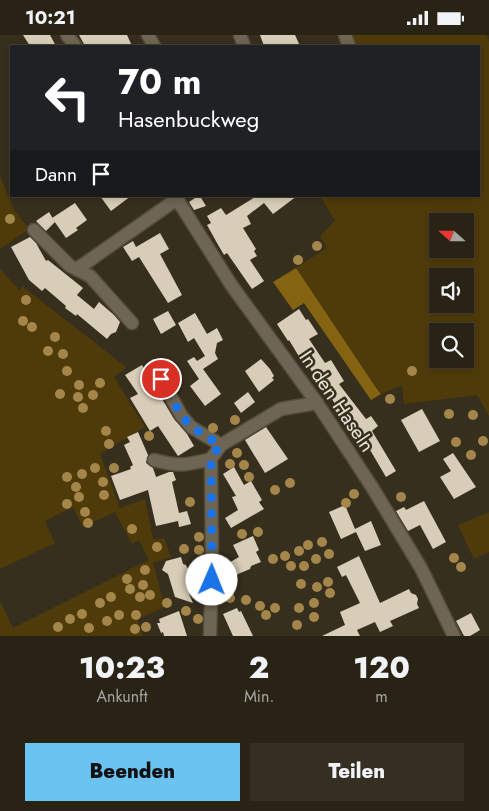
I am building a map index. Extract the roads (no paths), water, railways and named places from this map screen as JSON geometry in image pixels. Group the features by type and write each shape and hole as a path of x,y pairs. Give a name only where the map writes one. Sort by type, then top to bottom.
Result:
{"street":[{"path":"76,269 176,198"},
{"name":"In den Haseln","path":"176,198 232,286 317,403 372,487 421,567 454,636"},
{"path":"34,230 70,266 90,276 132,323"},
{"path":"161,379 181,415 192,427 220,445"},
{"path":"210,636 212,561 211,459 220,445 281,409 317,403"},
{"path":"154,460 182,466 211,459"}]}
